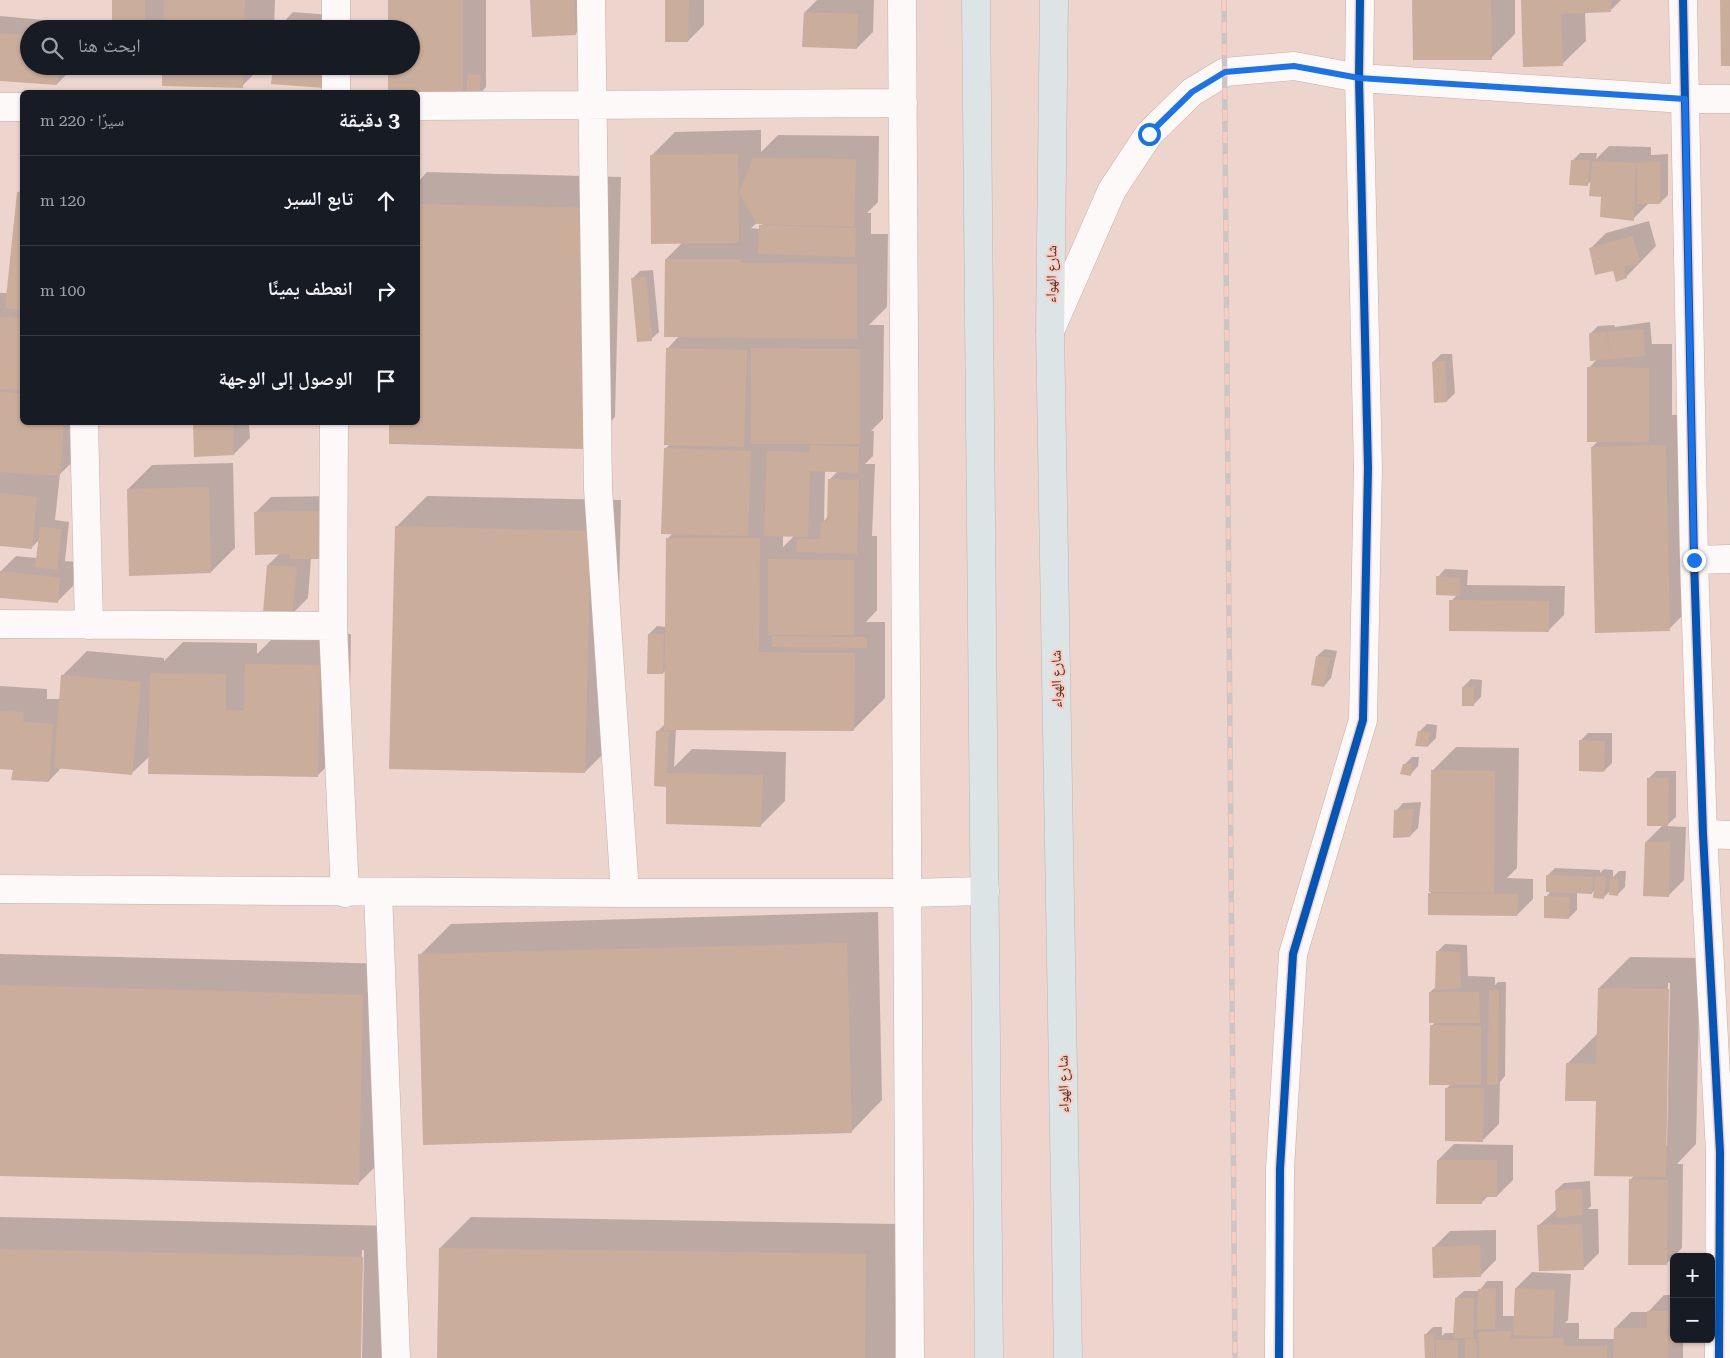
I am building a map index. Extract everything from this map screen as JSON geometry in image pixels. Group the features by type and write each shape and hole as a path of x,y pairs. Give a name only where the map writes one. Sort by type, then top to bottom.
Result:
{"highway":[{"path":"976,0 990,1358"},
{"name":"شارع الهواء","path":"1054,0 1050,331 1068,1358"}],"street":[{"path":"336,0 336,20"},
{"path":"591,0 598,488 625,893"},
{"path":"902,0 910,1358"},
{"path":"1279,1358 1280,1170 1293,954 1363,720 1368,468 1359,78 1360,0"},
{"path":"1683,0 1694,560 1702,834 1720,1152 1719,1358"},
{"path":"1050,331 1112,190 1149,134 1192,92 1225,72 1294,66 1359,78 1685,99 1730,99"},
{"path":"336,75 336,90"},
{"path":"420,106 903,103"},
{"path":"0,107 20,107"},
{"path":"84,425 89,625"},
{"path":"334,425 333,626 345,893"},
{"path":"1694,560 1730,559"},
{"path":"0,624 333,626"},
{"path":"1702,834 1730,835"},
{"path":"0,889 345,893 908,893 985,891"},
{"path":"378,892 396,1358"}],"building":[{"path":"112,0 145,0 145,20 112,20"},
{"path":"164,0 245,0 244,20 163,20"},
{"path":"388,0 463,0 463,99 420,92 420,90 388,90 388,75 420,75 420,20 388,20"},
{"path":"530,0 574,0 576,35 532,37"},
{"path":"665,0 689,0 688,42 665,42"},
{"path":"1412,0 1491,0 1492,60 1413,60"},
{"path":"1521,0 1611,0 1611,12 1561,14 1563,66 1523,67"},
{"path":"1720,0 1730,0 1730,66 1721,66"},
{"path":"804,12 858,14 857,49 802,47"},
{"path":"0,33 20,34 20,75 58,75 57,85 0,81"},
{"path":"468,74 481,75 479,96 466,95"},
{"path":"162,75 243,75 243,88 162,86"},
{"path":"272,75 325,75 324,88 271,84"},
{"path":"738,154 739,243 651,244 650,155"},
{"path":"753,158 856,159 854,227 757,224 739,193"},
{"path":"1571,160 1590,160 1588,186 1569,185"},
{"path":"1592,161 1636,163 1634,221 1600,217 1601,197 1589,196"},
{"path":"1661,161 1660,204 1637,204 1637,163"},
{"path":"17,192 20,193 20,310 5,308"},
{"path":"420,204 591,208 584,449 389,444 389,425 420,425"},
{"path":"759,225 856,228 855,257 758,254"},
{"path":"1633,236 1640,263 1624,267 1627,278 1616,282 1613,271 1595,275 1589,248"},
{"path":"665,259 741,259 741,263 857,264 857,339 664,337"},
{"path":"646,277 652,341 637,342 631,278"},
{"path":"0,317 20,318 20,390 0,389"},
{"path":"1643,329 1645,356 1590,361 1589,333 1607,332 1609,352 1608,332"},
{"path":"666,348 747,350 744,447 664,445"},
{"path":"751,348 860,349 860,444 751,444"},
{"path":"1445,361 1447,402 1434,403 1432,362"},
{"path":"1587,367 1649,368 1649,442 1587,442"},
{"path":"0,392 20,393 20,425 64,425 60,476 0,472"},
{"path":"193,425 233,425 234,455 194,457"},
{"path":"809,445 859,447 858,473 808,471 810,474 808,537 764,536 767,451 809,452"},
{"path":"1666,445 1670,631 1595,633 1591,447"},
{"path":"664,448 751,451 748,536 661,534"},
{"path":"828,479 859,480 857,554 796,552 797,539 820,539 821,522 827,522"},
{"path":"209,487 211,573 129,576 127,489"},
{"path":"0,493 37,497 32,549 0,546"},
{"path":"320,511 321,559 290,559 290,554 255,555 254,512"},
{"path":"395,526 591,531 585,773 389,769"},
{"path":"40,527 62,529 57,570 35,567"},
{"path":"666,538 760,538 759,652 855,653 854,731 664,730"},
{"path":"768,559 854,560 854,635 768,635"},
{"path":"267,565 297,567 292,616 263,613"},
{"path":"0,571 60,578 58,603 0,598"},
{"path":"1436,576 1460,578 1460,596 1436,595"},
{"path":"1449,600 1549,601 1549,632 1449,631"},
{"path":"648,634 664,634 663,674 647,674"},
{"path":"772,636 867,637 867,648 772,647"},
{"path":"1316,656 1330,658 1324,687 1311,685"},
{"path":"245,664 320,665 318,777 148,774 150,673 226,674 226,710 244,711"},
{"path":"61,675 141,682 132,775 54,768"},
{"path":"1462,687 1474,687 1474,706 1462,706"},
{"path":"0,711 24,712 23,722 53,724 49,782 11,780 13,770 0,769"},
{"path":"656,731 669,732 667,773 763,775 761,827 666,824 666,787 654,786"},
{"path":"1418,731 1430,732 1428,747 1415,746"},
{"path":"1579,740 1605,741 1604,772 1579,771"},
{"path":"1403,764 1412,764 1411,776 1400,774"},
{"path":"1431,770 1495,771 1494,893 1429,892"},
{"path":"1647,778 1669,778 1668,826 1647,826"},
{"path":"1414,809 1410,837 1393,838 1394,810"},
{"path":"1645,842 1670,842 1669,897 1643,896"},
{"path":"1546,875 1593,877 1592,894 1546,892"},
{"path":"1595,876 1606,877 1604,899 1593,898"},
{"path":"1610,878 1619,879 1618,896 1609,895"},
{"path":"1428,893 1518,894 1517,916 1428,915"},
{"path":"1544,896 1570,897 1569,919 1544,918"},
{"path":"847,943 852,1133 423,1145 418,954"},
{"path":"1436,951 1460,952 1461,988 1435,990"},
{"path":"0,985 363,995 359,1185 0,1176"},
{"path":"1598,988 1669,989 1666,1177 1594,1176 1596,1101 1565,1101 1566,1063 1596,1064"},
{"path":"1489,990 1499,990 1498,1085 1487,1085"},
{"path":"1429,992 1479,992 1480,1023 1429,1023"},
{"path":"1430,1025 1481,1026 1481,1085 1429,1085"},
{"path":"1445,1088 1484,1088 1483,1142 1445,1141"},
{"path":"1437,1160 1497,1160 1497,1197 1482,1197 1482,1204 1436,1204"},
{"path":"1629,1179 1668,1180 1667,1265 1628,1265"},
{"path":"1582,1189 1583,1215 1556,1217 1555,1190"},
{"path":"1582,1224 1584,1270 1539,1271 1537,1225"},
{"path":"1480,1245 1481,1277 1433,1278 1432,1247"},
{"path":"439,1248 866,1254 865,1358 437,1358"},
{"path":"0,1249 363,1257 361,1358 0,1358"},
{"path":"1496,1288 1495,1329 1477,1329 1478,1289"},
{"path":"1515,1288 1555,1290 1553,1337 1513,1335"},
{"path":"1455,1298 1474,1298 1473,1338 1453,1338"},
{"path":"1647,1311 1668,1311 1668,1358 1613,1358 1614,1328 1647,1328"},
{"path":"1511,1331 1511,1339 1563,1338 1564,1346 1607,1346 1607,1358 1479,1358 1478,1332"},
{"path":"1424,1334 1434,1335 1435,1358 1425,1358"},
{"path":"1465,1339 1476,1339 1477,1358 1465,1358"},
{"path":"1436,1340 1458,1340 1458,1358 1436,1358"},
{"path":"1670,1343 1682,1343 1682,1345 1670,1345"}],"railway":[{"path":"1224,0 1235,1358"}],"cycle path":[{"path":"1279,1358 1280,1169 1293,954 1363,720 1368,468 1359,78 1360,0"},
{"path":"1683,0 1694,560 1703,834 1720,1152 1719,1358"}],"route":[{"path":"1149,134 1192,92 1225,72 1294,66 1359,78 1685,99 1694,560"}]}
